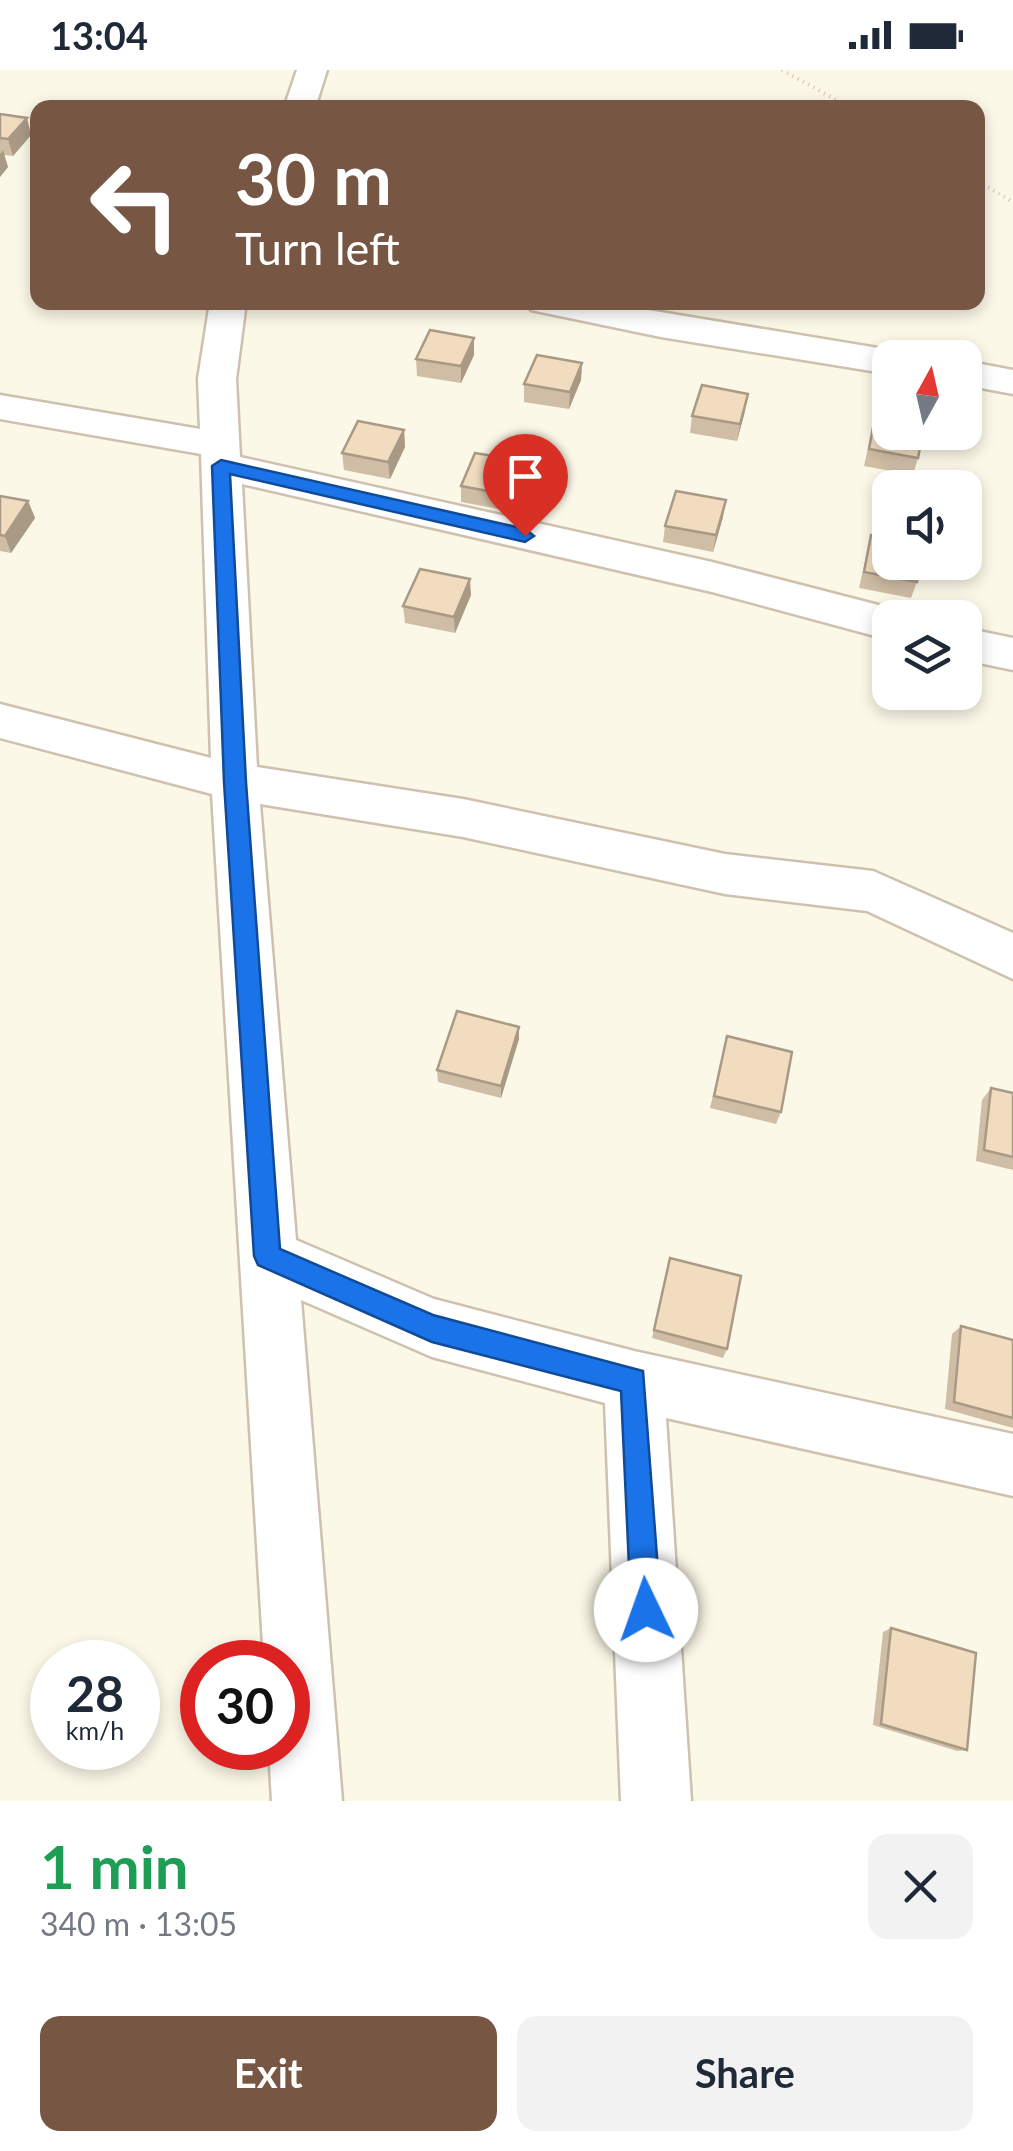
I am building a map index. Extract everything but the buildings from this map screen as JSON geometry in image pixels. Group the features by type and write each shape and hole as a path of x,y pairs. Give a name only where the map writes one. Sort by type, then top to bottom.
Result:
{"street":[{"path":"302,100 312,70"},
{"path":"227,310 217,379 235,782 307,1801"},
{"path":"583,310 872,359"},
{"path":"982,377 1013,382"},
{"path":"0,407 221,456 872,619"},
{"path":"982,648 1013,654"},
{"path":"0,722 235,782 463,818 726,874 873,891 1013,957"},
{"path":"267,1256 432,1328 634,1381 1013,1465"},
{"path":"634,1381 656,1801"}],"path":[{"path":"782,70 836,100"},
{"path":"985,184 1013,202"}],"route":[{"path":"525,536 221,466 235,782 267,1256 432,1328 634,1381 646,1610"}]}
